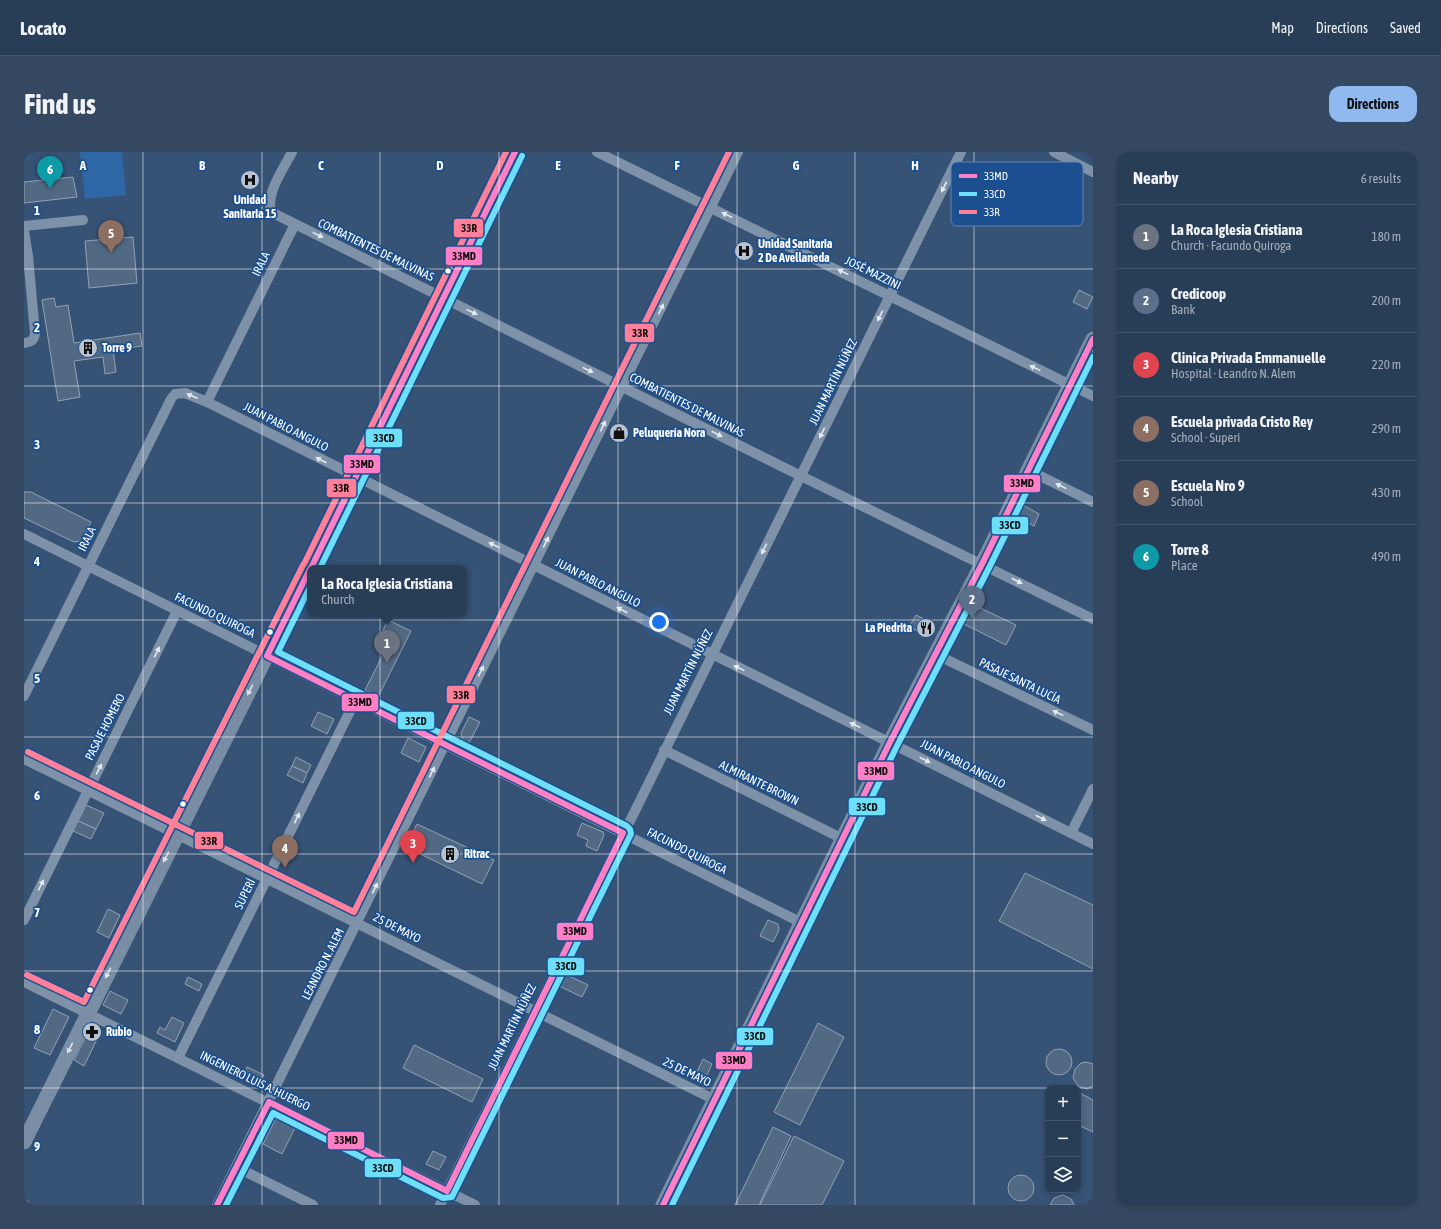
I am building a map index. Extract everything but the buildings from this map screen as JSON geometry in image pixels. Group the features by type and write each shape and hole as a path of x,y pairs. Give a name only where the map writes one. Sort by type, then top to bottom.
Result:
{"main road":[{"path":"312,565 514,152"},
{"path":"663,1205 890,742 982,564 1093,339"},
{"path":"24,1142 307,575"}],"street":[{"name":"COMBATIENTES DE MALVINAS","path":"292,152 271,195 271,212 801,476 1093,619"},
{"name":"JOSÉ MAZZINI","path":"597,152 1093,396"},
{"name":"LEANDRO N. ALEM","path":"217,1205 358,923 738,152"},
{"name":"JUAN MARTÍN NÚÑEZ","path":"956,162 961,152"},
{"path":"1054,152 1074,162"},
{"path":"1083,167 1093,172"},
{"name":"JUAN MARTÍN NÚÑEZ","path":"440,1205 534,1012 951,172"},
{"path":"24,226 84,220"},
{"name":"IRALA","path":"207,402 295,224"},
{"path":"24,231 35,333 31,342 24,343"},
{"name":"JUAN PABLO ANGULO","path":"175,394 185,393 207,402 1093,844"},
{"name":"IRALA","path":"24,696 175,394"},
{"path":"1028,470 1093,502"},
{"name":"FACUNDO QUIROGA","path":"24,534 802,923"},
{"name":"PASAJE HOMERO","path":"24,920 178,611"},
{"name":"PASAJE SANTA LUCÍA","path":"936,654 1093,730"},
{"name":"SUPERÍ","path":"178,1058 356,699"},
{"name":"ALMIRANTE BROWN","path":"664,750 843,839"},
{"name":"25 DE MAYO","path":"24,759 715,1100"},
{"path":"1071,833 1093,789"},
{"name":"INGENIERO LUIS A. HUERGO","path":"24,982 475,1205"},
{"path":"236,1167 313,1205"}],"shaded area":[{"path":"80,152 122,152 126,195 85,199"}],"transit line":[{"name":"33R","path":"304,564 506,152"},
{"name":"33MD","path":"312,565 515,152"},
{"name":"33R","path":"28,752 354,912 729,152"},
{"name":"33CD","path":"321,565 522,156"},
{"name":"33MD","path":"663,1205 890,742 982,564 1093,339"},
{"name":"33CD","path":"672,1205 897,746 989,568 1093,357"},
{"name":"33R","path":"27,975 84,1002 303,565"},
{"name":"33MD","path":"217,1205 269,1102 447,1191 623,833 267,656 307,575"},
{"name":"33CD","path":"226,1205 273,1113 443,1198 452,1197 631,834 630,829 627,826 278,652 307,593"}],"place":[{"name":"Unidad Sanitaria 15","path":"250,180"},
{"name":"Torre 8","path":"50,189"},
{"name":"Unidad Sanitaria 2 De Avellaneda","path":"744,251"},
{"name":"Escuela Nro 9","path":"111,253"},
{"name":"Torre 9","path":"88,348"},
{"name":"Peluquería Nora","path":"619,433"},
{"name":"Credicoop","path":"972,619"},
{"name":"La Piedrita","path":"926,628"},
{"name":"La Roca Iglesia Cristiana","path":"387,663"},
{"name":"Ritrac","path":"450,854"},
{"name":"Clinica Privada Emmanuelle","path":"413,863"},
{"name":"Escuela privada Cristo Rey","path":"285,868"},
{"name":"Rubio","path":"92,1032"}]}
